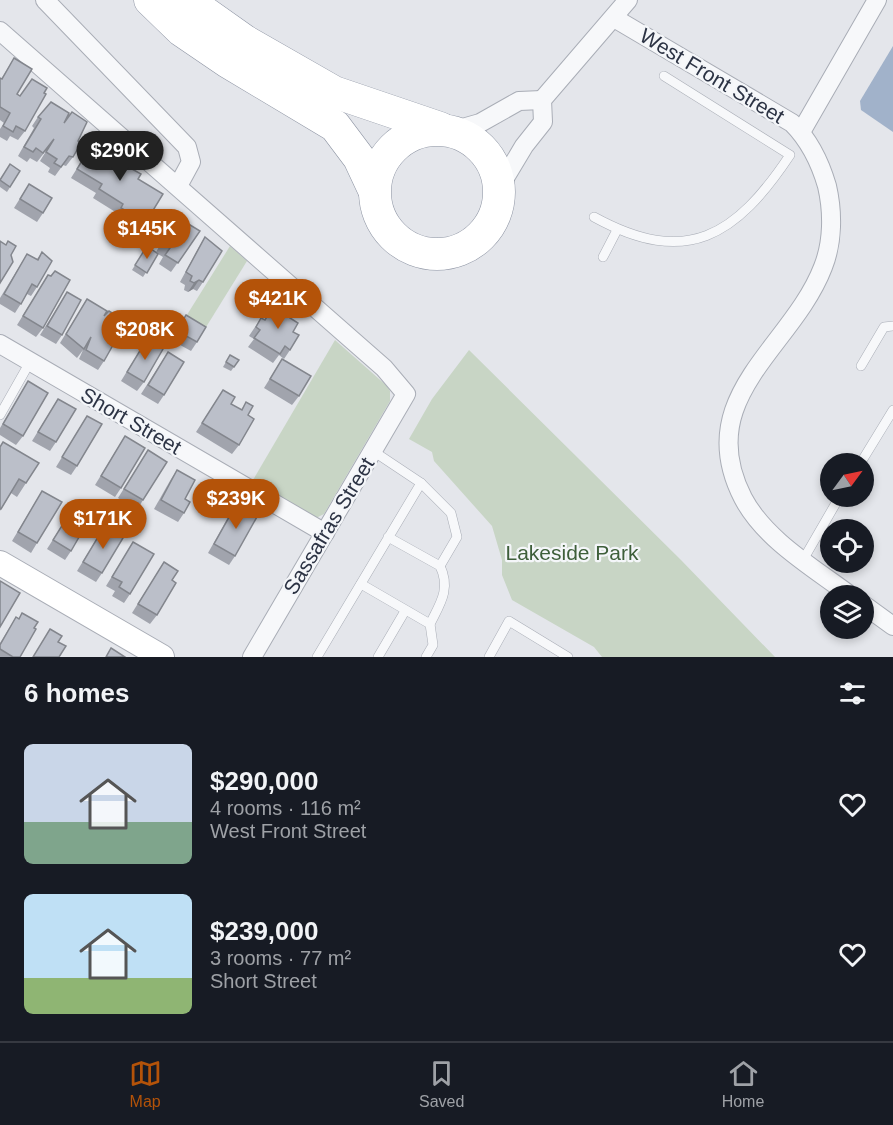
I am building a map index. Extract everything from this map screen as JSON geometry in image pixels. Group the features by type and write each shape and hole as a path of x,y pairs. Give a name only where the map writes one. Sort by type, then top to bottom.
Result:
{"highway":[{"path":"150,0 181,30 228,62 335,126 359,158 374,190 376,206 382,222 393,236 406,246 438,255 471,245 484,234 499,204 500,186 496,170 488,154 476,142 448,130 334,92 244,41 187,0"},
{"path":"374,190 384,158 396,144 418,132 448,130"}],"street":[{"path":"0,31 178,186 191,162 187,147 45,0"},
{"path":"500,186 524,146 543,122 542,100 628,0"},
{"path":"801,132 877,0"},
{"name":"West Front Street","path":"614,18 780,115 801,132 819,164 829,196 831,222 823,267 810,291 758,363 741,391 730,429 729,450 734,477 744,500 763,525 802,560 836,585"},
{"path":"448,130 480,123 519,101 542,100"},
{"name":"Sassafras Street","path":"178,186 384,368 406,394 252,657"},
{"name":"Short Street","path":"0,344 325,533"},
{"path":"0,563 162,657"},
{"path":"874,612 893,626"}],"lane":[{"path":"594,217 617,230 657,242 697,239 734,223 760,198 790,155 664,76"},
{"path":"603,257 617,230"},
{"path":"861,366 884,327 893,326"},
{"path":"0,415 30,362"},
{"path":"867,453 893,410"},
{"path":"373,452 421,483 451,513 457,537 440,566"},
{"path":"317,657 421,483"},
{"path":"802,560 833,507"},
{"path":"388,537 440,566 446,578 445,593 429,624 433,645 426,657"},
{"path":"361,584 429,624"},
{"path":"378,657 405,611"},
{"path":"489,657 509,621 553,653 568,657"}],"green space":[{"path":"230,246 247,261 203,332 185,318"},
{"path":"335,340 387,386 390,391 390,401 324,514 316,518 253,480"},
{"name":"Lakeside Park","path":"469,350 681,560 775,657 602,657 594,647 512,600 502,575 502,560 492,526 434,461 432,452 409,439 432,399"}],"water":[{"path":"893,46 893,132 861,110 860,101"}],"building":[{"path":"14,58 32,69 17,94 20,96 32,79 47,88 44,93 46,94 25,131 16,126 13,132 3,126 10,113 0,107 0,78 2,79"},
{"path":"51,102 69,113 64,123 72,112 87,122 78,141 81,143 73,157 69,156 61,167 54,163 57,159 46,152 54,139 43,153 36,148 33,152 24,147 41,119 38,117"},
{"path":"94,141 119,155 116,160 141,174 138,179 163,194 146,222 121,208 123,204 99,189 102,184 77,169"},
{"path":"10,164 20,171 10,187 0,180"},
{"path":"29,184 52,198 43,213 20,199"},
{"path":"177,217 200,231 178,263 165,255 170,248 161,244"},
{"path":"205,237 222,251 203,282 199,280 194,283 190,281 192,276 186,272"},
{"path":"0,241 6,245 8,241 16,246 11,255 13,262 0,283"},
{"path":"147,246 158,254 147,273 135,265"},
{"path":"42,252 52,261 37,287 32,284 21,304 4,294 27,254 38,260"},
{"path":"55,271 70,280 43,328 23,316 48,275 51,276"},
{"path":"67,292 81,300 62,335 47,326"},
{"path":"87,299 107,311 104,316 109,311 126,322 104,361 86,350 91,337 84,349 66,334"},
{"path":"273,307 281,312 284,307 293,313 290,318 298,323 293,332 299,335 290,350 285,346 280,354 254,338 260,330 256,327 261,318 265,320"},
{"path":"186,315 206,327 197,342 177,331"},
{"path":"147,339 163,349 144,382 127,372"},
{"path":"168,352 184,362 164,395 148,385"},
{"path":"230,355 239,360 234,367 226,362"},
{"path":"282,359 311,376 299,396 270,379"},
{"path":"28,381 48,393 23,436 3,424"},
{"path":"223,390 235,397 231,404 242,410 246,402 253,406 248,415 254,419 239,445 202,423"},
{"path":"58,399 76,409 56,442 38,432"},
{"path":"87,416 102,424 77,466 62,457"},
{"path":"125,436 145,448 121,488 101,476"},
{"path":"3,442 39,463 26,483 19,479 0,509 0,447"},
{"path":"148,450 167,462 143,500 124,489"},
{"path":"177,470 195,480 185,499 190,502 184,513 161,500"},
{"path":"42,491 62,502 37,543 18,532"},
{"path":"237,503 258,515 235,556 214,544"},
{"path":"73,508 90,518 71,551 53,540"},
{"path":"104,527 123,538 102,573 83,562"},
{"path":"133,542 154,554 130,594 119,587 122,582 112,577"},
{"path":"164,562 178,571 172,580 176,583 157,615 138,604"},
{"path":"0,581 20,593 0,627"},
{"path":"22,613 38,622 20,657 13,657 0,649 0,645 16,617 19,619"},
{"path":"50,629 62,636 58,642 66,646 59,657 33,657"},
{"path":"111,648 125,657 106,657"}]}
